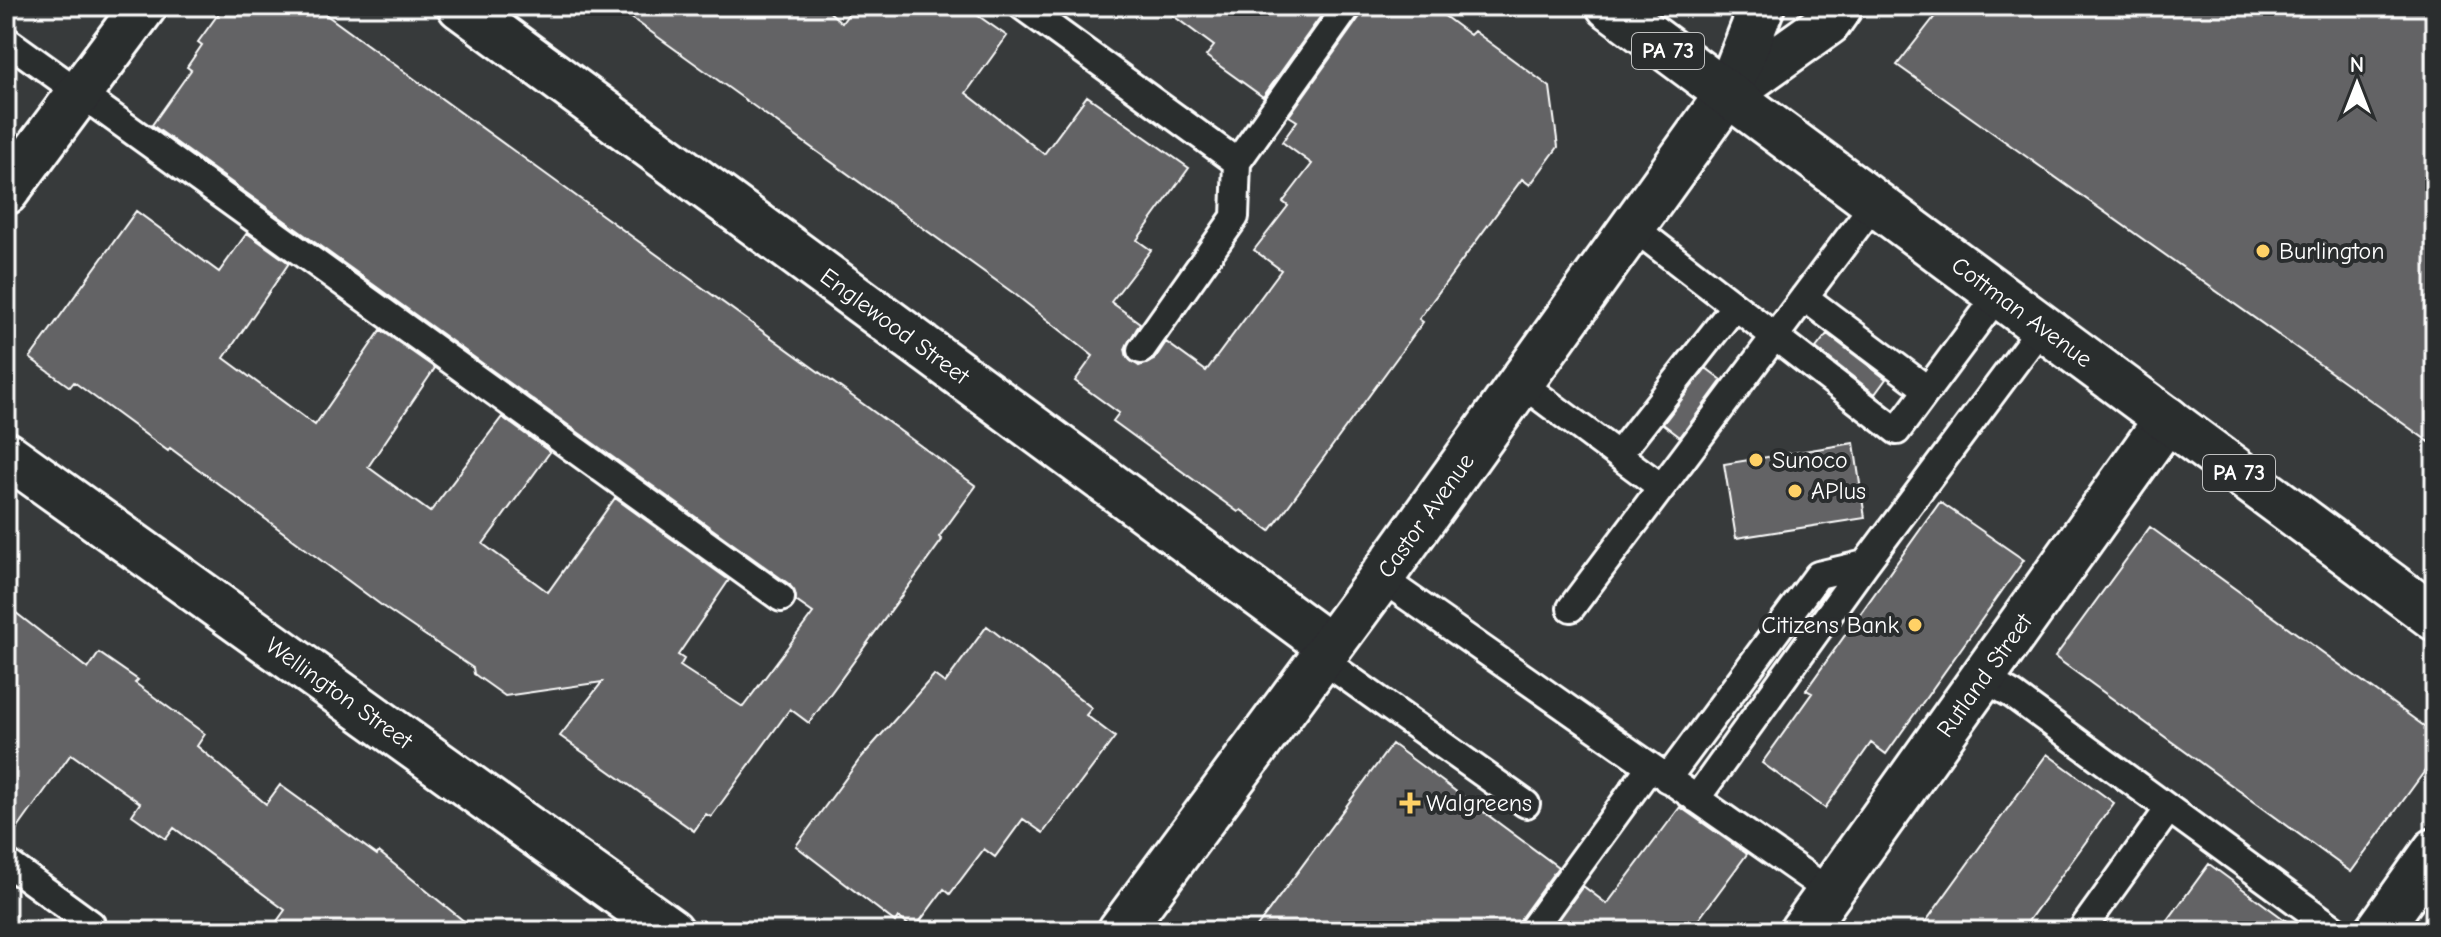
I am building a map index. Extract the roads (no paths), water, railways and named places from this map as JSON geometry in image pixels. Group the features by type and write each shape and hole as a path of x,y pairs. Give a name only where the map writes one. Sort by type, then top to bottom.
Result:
{"street":[{"path":"6,192 144,6"},
{"name":"Englewood Street","path":"460,6 1325,652"},
{"name":"Cottman Avenue","path":"1609,6 2435,618"},
{"name":"Castor Avenue","path":"1120,931 1381,578 1727,95 1762,6"},
{"name":"Castor Avenue","path":"1727,95 1828,23 1840,6"},
{"name":"Rutland Street","path":"1802,931 2167,419"},
{"name":"Wellington Street","path":"6,454 671,931"},
{"path":"2378,931 2435,851"}],"lane":[{"path":"1022,6 1237,162"},
{"path":"1141,350 1235,217 1237,162 1348,6"},
{"path":"6,40 781,598"},
{"path":"1571,608 1874,204"},
{"path":"1633,227 1897,431 1998,295"},
{"path":"1804,297 1928,390"},
{"path":"1618,455 1735,306"},
{"path":"1696,799 1865,564 2041,328"},
{"path":"1521,383 1661,487"},
{"path":"1531,931 1818,575 1865,564"},
{"path":"1381,578 1830,892"},
{"path":"1325,652 1526,804"},
{"path":"1983,678 2013,695 2337,931"},
{"path":"2081,931 2168,810"},
{"path":"6,862 91,924"}],"place":[{"name":"Burlington","path":"2263,251"},
{"name":"Sunoco","path":"1756,460"},
{"name":"APlus","path":"1795,491"},
{"name":"Citizens Bank","path":"1915,625"},
{"name":"Walgreens","path":"1410,803"}]}
